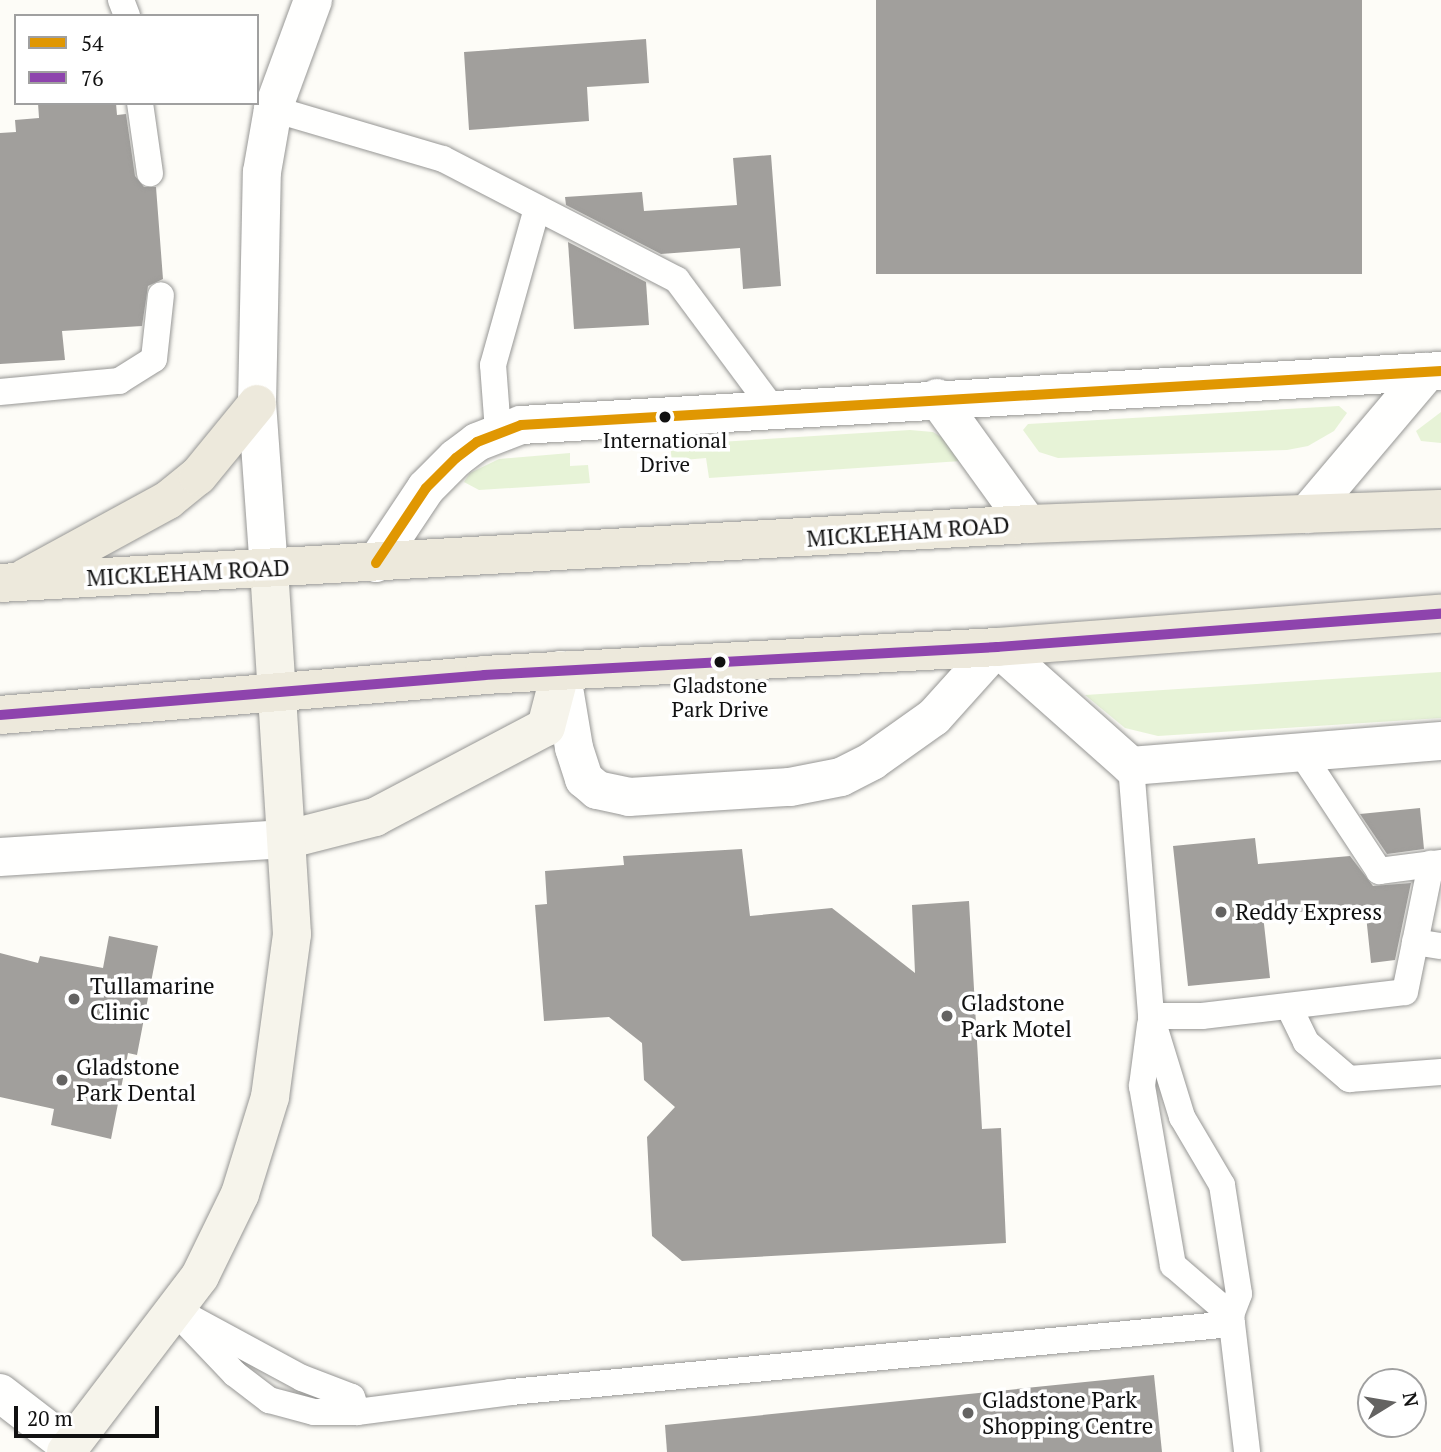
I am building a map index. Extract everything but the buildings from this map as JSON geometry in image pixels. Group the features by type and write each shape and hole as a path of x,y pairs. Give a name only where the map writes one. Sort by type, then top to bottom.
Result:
{"main road":[{"path":"9,583 168,500 198,476 257,404"},
{"name":"MICKLEHAM ROAD","path":"9,583 1028,524 1441,509"},
{"path":"0,715 278,695 561,670 997,647 1441,614"}],"street":[{"path":"0,1393 68,1449 200,1276 225,1230 270,1097 292,934 289,839 257,404 258,229 273,109 313,0"},
{"path":"376,563 426,488 456,458 498,431 577,420 1434,371"},
{"path":"1307,514 1434,371"},
{"path":"937,398 1028,524"},
{"path":"561,670 573,748 584,779 597,790 629,797 790,787 841,777 872,761 934,717 997,647 1131,766 1441,741"},
{"path":"0,857 289,839 375,817 546,727 561,670"}],"lane":[{"path":"141,105 150,173"},
{"path":"273,109 443,159 677,280 772,408"},
{"path":"498,431 493,365 537,208"},
{"path":"0,392 120,380 154,359 161,295"},
{"path":"1151,1016 1202,1016 1405,992 1428,944 1436,864 1379,871 1300,751"},
{"path":"1131,766 1151,1016 1142,1086 1173,1265 1231,1320"},
{"path":"1289,1007 1306,1042 1349,1079 1441,1072"},
{"path":"1151,1016 1182,1117 1222,1185 1239,1294 1231,1320 1247,1452"},
{"path":"174,1310 235,1374 269,1400 314,1412 357,1412 511,1392 1231,1320"},
{"path":"174,1310 252,1347 302,1378 352,1397 357,1412"}],"green space":[{"path":"1339,406 1347,413 1334,431 1308,446 1287,450 1058,458 1039,452 1023,430 1028,424"},
{"path":"1441,412 1441,443 1421,441 1416,431"},
{"path":"910,430 933,432 948,441 961,461 709,478 706,458 672,461 670,445"},
{"path":"570,453 570,466 588,465 590,483 479,490 464,482 470,473 499,459"},
{"path":"1441,672 1441,718 1158,736 1125,728 1085,695"}],"transit line":[{"name":"54","path":"376,563 426,488 456,458 477,442 521,425 1441,371"},
{"name":"76","path":"0,715 484,675 997,647 1441,614"}],"place":[{"name":"International Drive","path":"665,417"},
{"name":"Gladstone Park Drive","path":"720,662"},
{"name":"Reddy Express","path":"1221,912"},
{"name":"Tullamarine Clinic","path":"74,999"},
{"name":"Gladstone Park Motel","path":"947,1016"},
{"name":"Gladstone Park Dental","path":"62,1080"},
{"name":"Gladstone Park Shopping Centre","path":"968,1413"}]}
